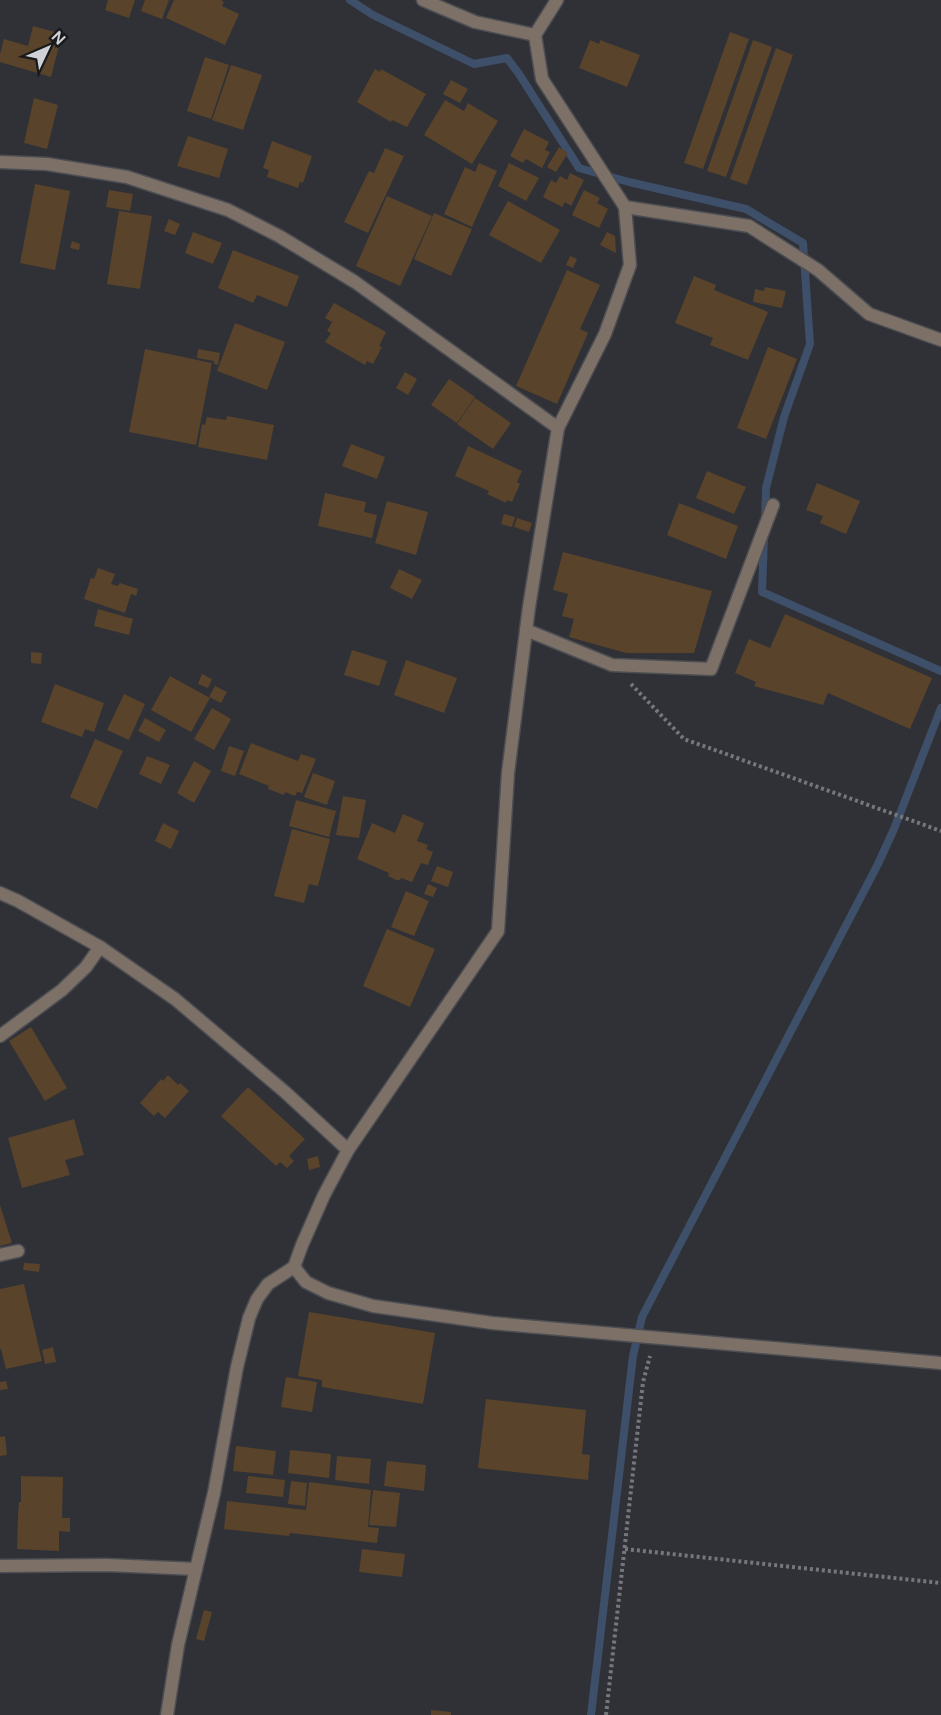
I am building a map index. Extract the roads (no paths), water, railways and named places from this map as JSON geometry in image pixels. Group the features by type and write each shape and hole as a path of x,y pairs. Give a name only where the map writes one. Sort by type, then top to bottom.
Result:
{"street":[{"path":"423,0 475,22 536,35"},
{"path":"167,1715 178,1645 214,1493 237,1367 249,1318 257,1299 268,1284 294,1267 324,1195 348,1150 498,932 508,773 526,630 558,428 605,334 630,265 625,207 542,79 536,35 557,0"},
{"path":"0,162 47,164 127,177 228,210 279,236 354,282 558,428"},
{"path":"625,207 749,226 818,270 869,314 941,340"},
{"path":"526,630 612,664 711,669 773,505"},
{"path":"0,893 100,947 175,999 285,1092 348,1150"},
{"path":"0,1036 62,990 86,968 100,947"},
{"path":"0,1255 18,1251"},
{"path":"294,1267 306,1282 328,1293 373,1306 492,1323 941,1363"},
{"path":"0,1566 107,1564 196,1569"}],"waterway":[{"path":"350,0 373,15 474,64 507,58 579,168 746,209 803,243 810,344 784,417 766,488 765,520"},
{"path":"764,536 762,592 941,671"},
{"path":"591,1715 633,1356 642,1317 878,864 941,708"}]}
